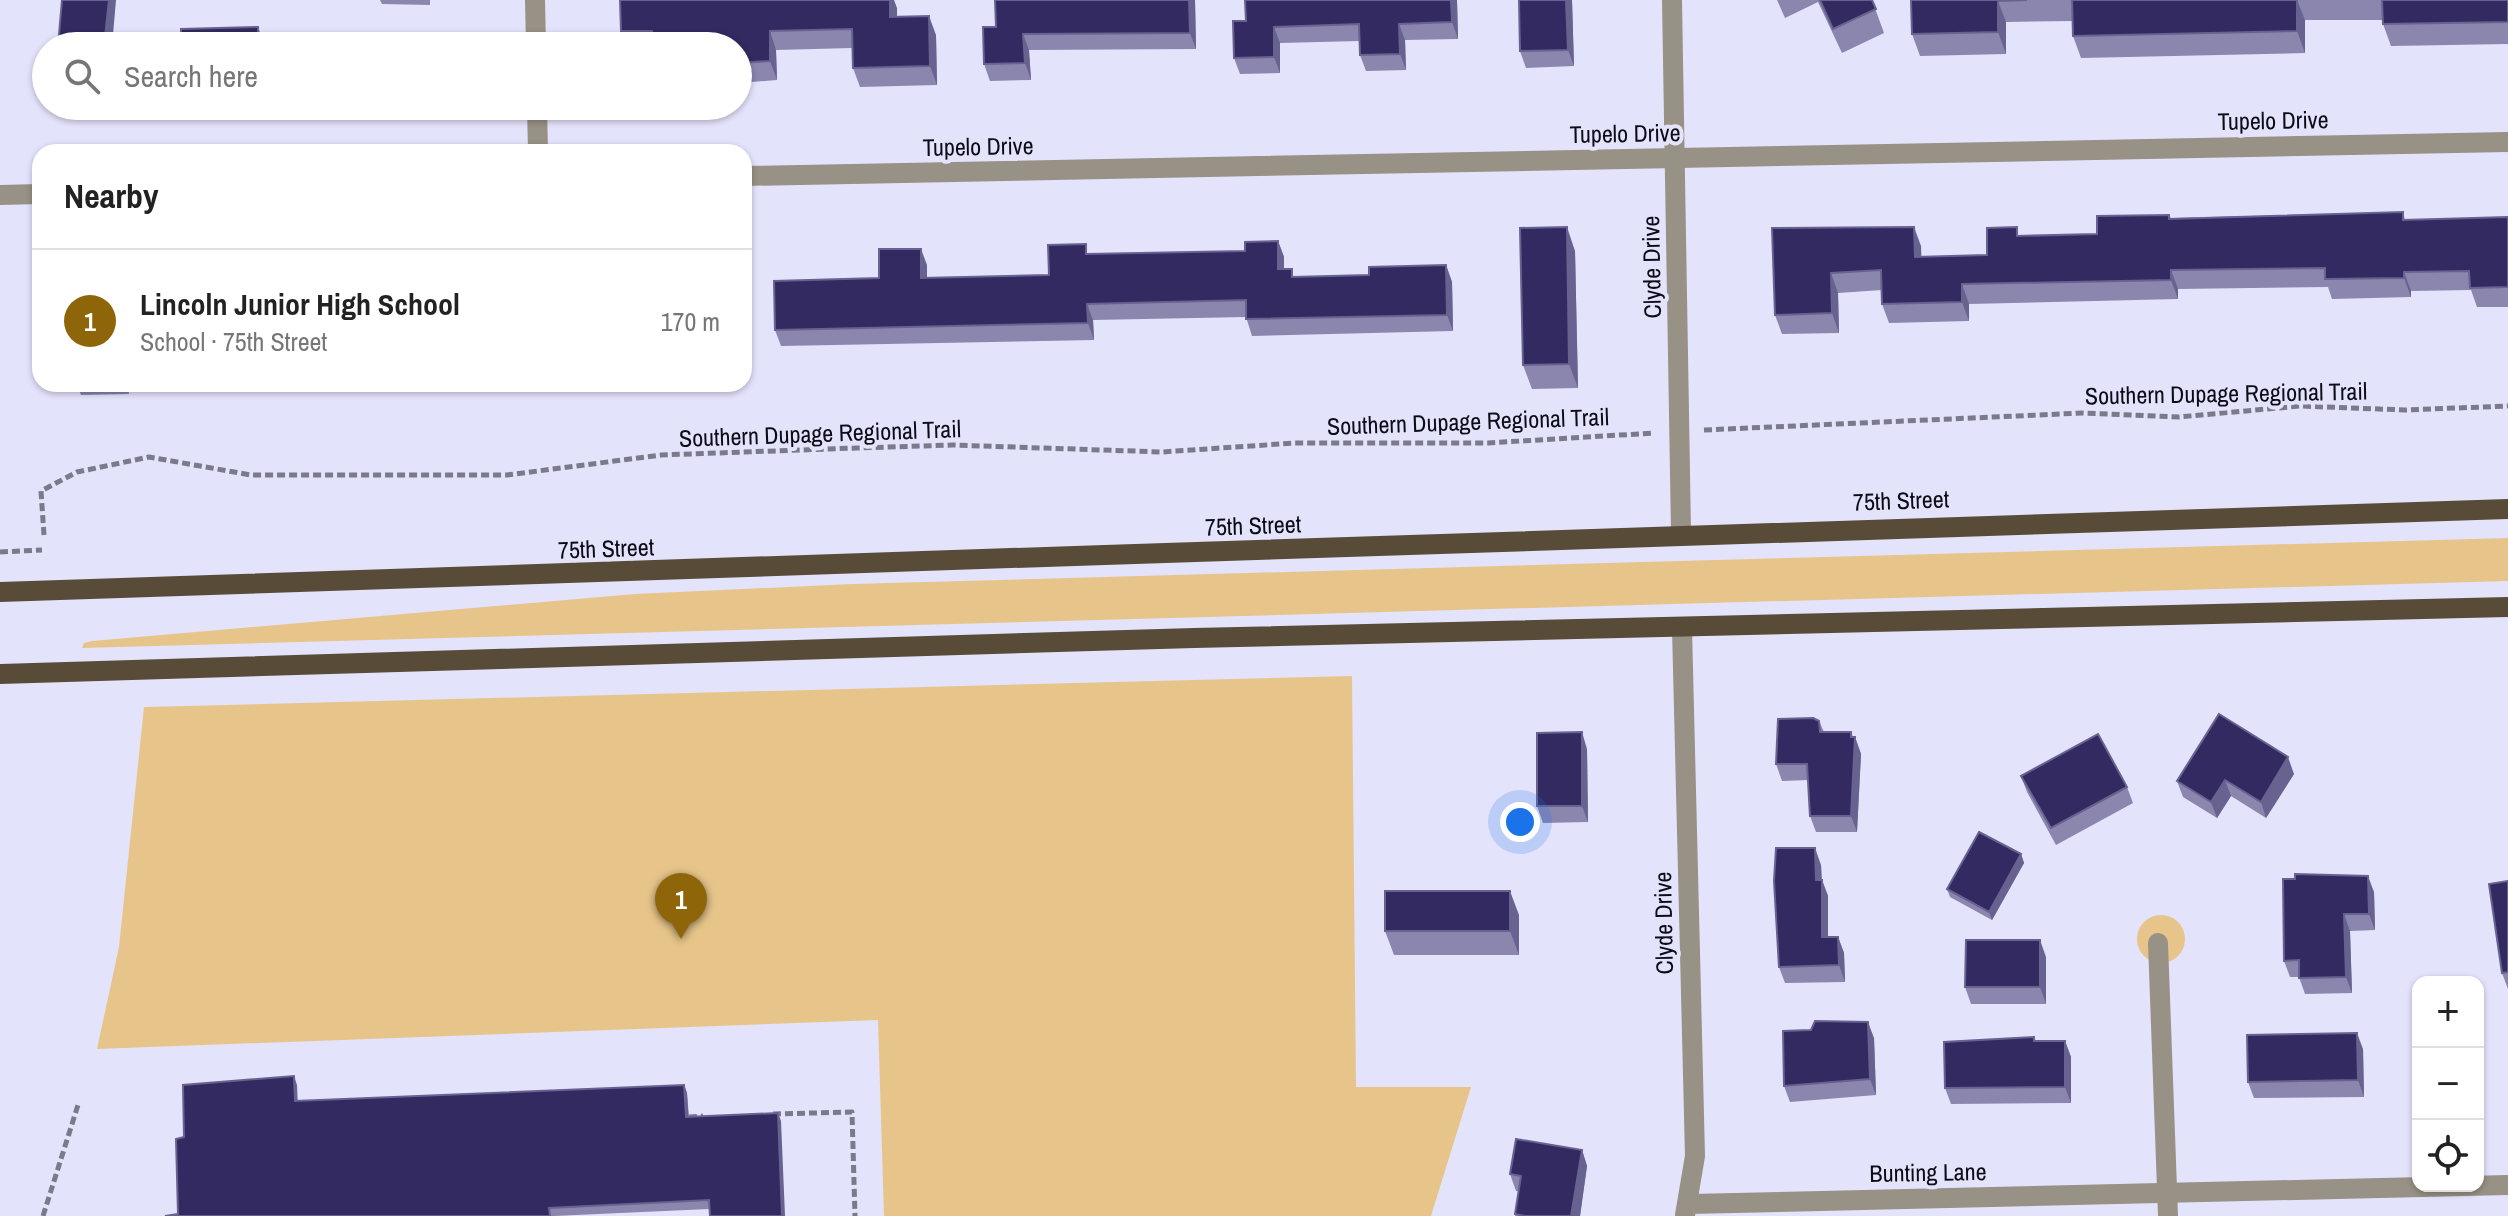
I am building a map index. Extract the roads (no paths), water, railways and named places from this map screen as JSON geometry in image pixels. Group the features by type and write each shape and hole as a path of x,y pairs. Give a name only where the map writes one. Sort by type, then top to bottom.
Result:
{"main road":[{"name":"75th Street","path":"0,592 1107,557 1681,532 2508,509"},
{"path":"0,674 416,660 2508,607"}],"street":[{"path":"535,0 536,32"},
{"name":"Clyde Drive","path":"1672,0 1681,532"},
{"path":"537,120 538,144"},
{"name":"Tupelo Drive","path":"752,176 2508,142"},
{"path":"0,195 32,194"},
{"name":"Clyde Drive","path":"1682,628 1695,1156 1687,1210"},
{"path":"2158,943 2168,1216"},
{"name":"Bunting Lane","path":"1687,1210 2167,1192 2508,1185"}],"place":[{"name":"Lincoln Junior High School","path":"681,939"}]}
